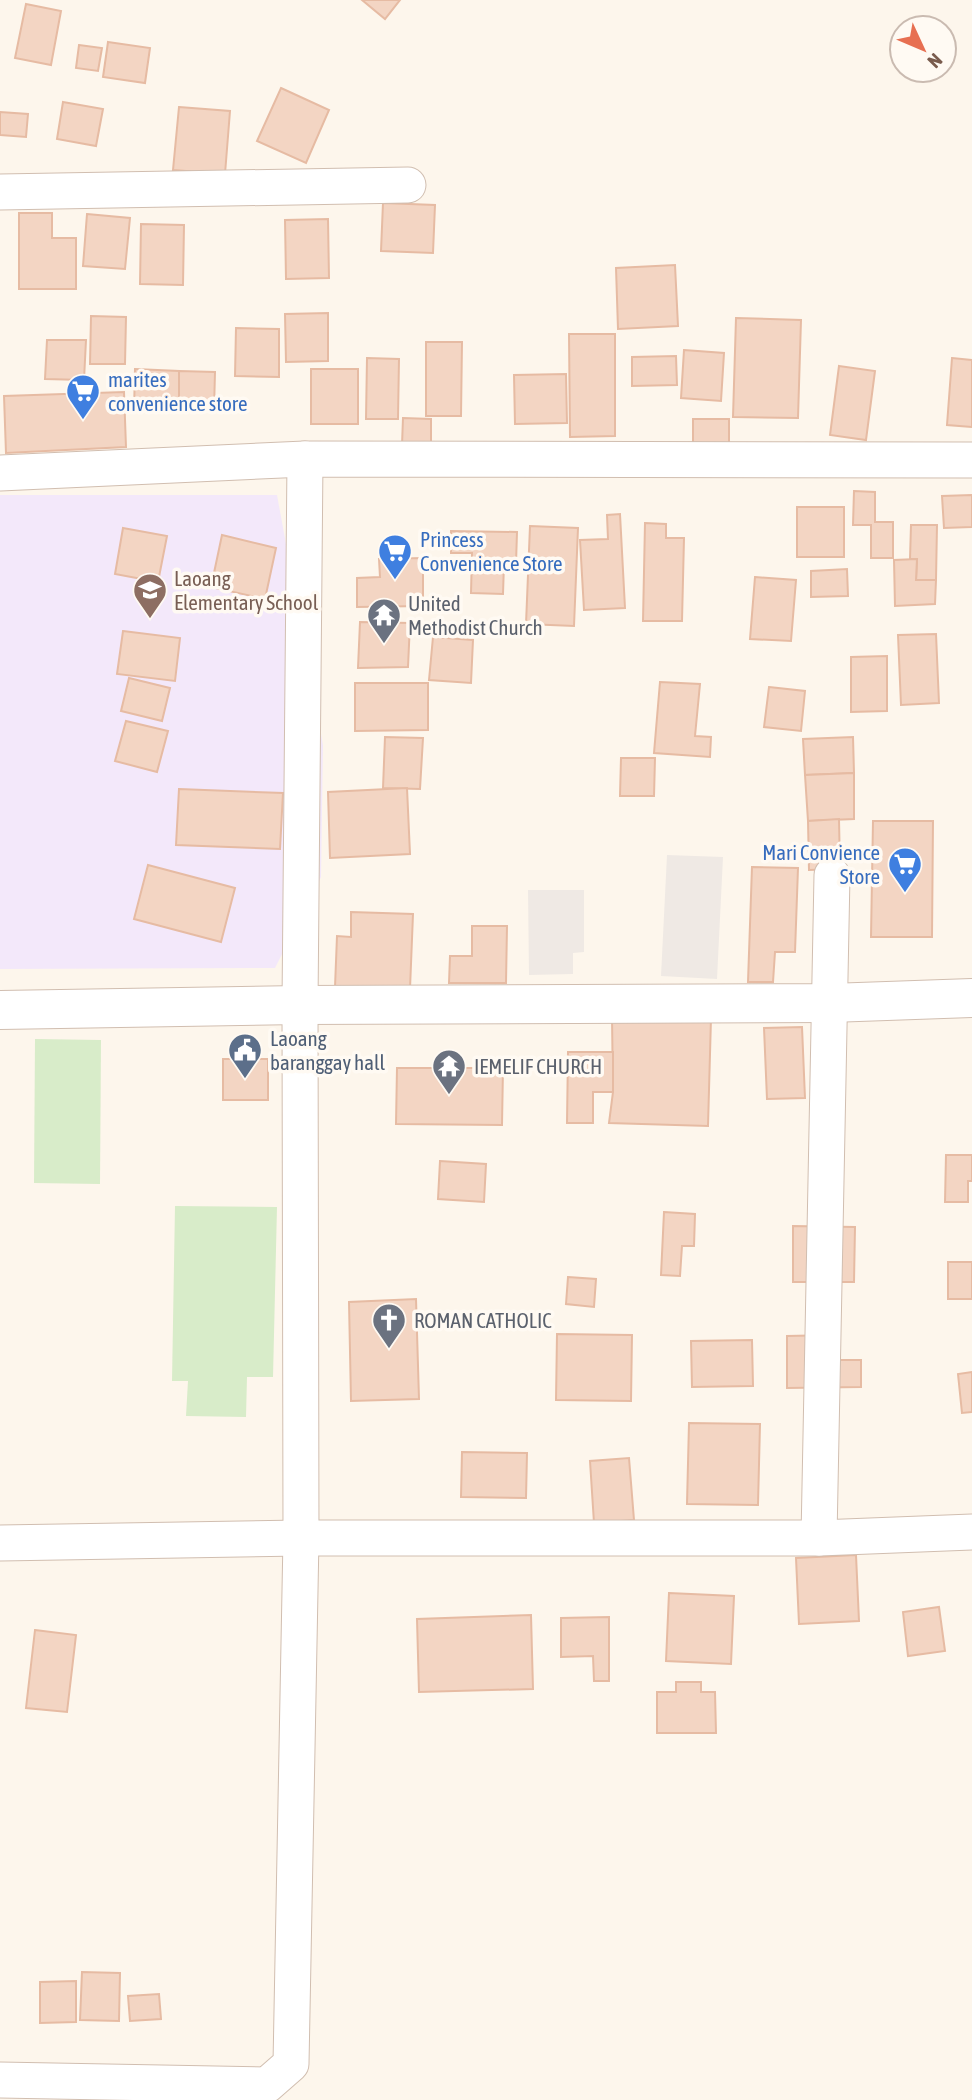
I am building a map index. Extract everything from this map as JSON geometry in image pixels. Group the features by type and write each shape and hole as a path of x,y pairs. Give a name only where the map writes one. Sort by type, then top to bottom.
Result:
{"street":[{"path":"0,192 408,185"},
{"path":"0,473 305,459 972,460"},
{"path":"0,2080 267,2085 291,2064 301,1538 300,1005 305,459"},
{"path":"820,1538 832,876"},
{"path":"0,1010 300,1005 830,1003 972,998"},
{"path":"0,1543 301,1538 820,1538 972,1532"}],"shaded area":[{"name":"Laoang Elementary School","path":"0,495 277,495 323,745 321,877 275,968 0,969"},
{"path":"667,855 723,857 717,979 661,976"},
{"path":"528,890 584,890 584,952 573,953 573,974 529,975"}],"green space":[{"path":"35,1039 101,1040 100,1184 34,1183"},
{"path":"175,1206 277,1207 273,1377 247,1377 246,1417 186,1416 188,1381 172,1381"}],"building":[{"path":"362,0 400,0 385,19"},
{"path":"26,4 61,11 51,65 15,58"},
{"path":"108,42 150,48 145,83 103,77"},
{"path":"79,45 102,48 98,71 76,68"},
{"path":"281,88 329,110 306,163 257,141"},
{"path":"63,102 103,109 96,146 57,139"},
{"path":"179,107 230,111 225,174 173,170"},
{"path":"0,112 28,114 26,137 0,135"},
{"path":"383,203 435,205 433,253 381,251"},
{"path":"19,213 52,213 52,238 76,238 76,289 19,289"},
{"path":"87,214 130,218 125,269 83,266"},
{"path":"328,219 329,278 286,279 285,220"},
{"path":"141,224 184,225 183,285 140,284"},
{"path":"675,265 678,326 618,329 616,268"},
{"path":"328,313 328,361 286,362 285,314"},
{"path":"91,316 126,317 125,364 90,364"},
{"path":"736,318 801,320 798,418 733,417"},
{"path":"236,328 279,329 279,377 235,376"},
{"path":"569,334 615,334 615,436 570,437"},
{"path":"47,340 86,340 84,380 45,379"},
{"path":"426,342 462,342 461,416 426,416"},
{"path":"684,350 724,353 721,401 681,398"},
{"path":"676,356 677,385 632,386 632,357"},
{"path":"367,358 399,359 398,419 366,419"},
{"path":"952,358 972,360 972,427 947,425"},
{"path":"839,366 875,371 866,440 830,435"},
{"path":"135,369 179,371 179,409 134,411"},
{"path":"311,369 358,369 358,424 311,424"},
{"path":"179,371 215,372 214,410 179,409"},
{"path":"566,374 567,423 515,424 514,375"},
{"path":"124,392 126,447 6,453 4,396"},
{"path":"403,418 431,419 431,445 402,445"},
{"path":"693,419 729,419 729,454 693,454"},
{"path":"854,491 875,492 875,522 893,522 893,558 871,558 871,525 853,525"},
{"path":"972,495 972,527 944,528 942,496"},
{"path":"797,507 844,507 844,557 797,557"},
{"path":"620,514 625,608 584,610 580,540 608,539 607,515"},
{"path":"645,523 666,524 666,538 684,538 682,621 643,621"},
{"path":"911,525 937,525 936,580 916,580 917,559 910,559"},
{"path":"530,526 578,528 574,626 526,624"},
{"path":"123,528 167,536 158,582 115,574"},
{"path":"451,531 517,532 516,564 504,563 503,594 471,593 472,553 451,553"},
{"path":"222,535 276,548 265,599 211,587"},
{"path":"423,558 423,606 357,607 357,578 380,577 379,559"},
{"path":"917,559 916,580 936,580 935,604 895,606 894,560"},
{"path":"847,569 848,596 811,597 811,571"},
{"path":"755,577 796,580 791,641 750,639"},
{"name":"United Methodist Church","path":"360,622 410,623 408,667 358,668"},
{"path":"123,631 180,638 175,681 117,674"},
{"path":"936,634 939,703 901,705 898,635"},
{"path":"433,637 473,640 471,683 429,680"},
{"path":"887,656 887,711 851,712 851,657"},
{"path":"129,678 170,688 162,721 121,711"},
{"path":"660,682 700,684 695,736 711,737 710,757 654,753"},
{"path":"355,683 428,683 428,730 355,731"},
{"path":"769,687 805,691 801,731 764,727"},
{"path":"126,721 168,731 157,772 115,761"},
{"path":"385,737 423,738 420,789 383,788"},
{"path":"853,737 854,773 805,775 803,739"},
{"path":"621,758 655,758 654,796 620,796"},
{"path":"854,773 854,819 808,821 805,775"},
{"path":"407,788 410,854 330,858 328,792"},
{"path":"179,789 283,793 280,849 176,845"},
{"path":"839,819 840,869 809,870 808,821"},
{"path":"873,821 933,821 932,937 871,937"},
{"path":"148,865 235,888 221,942 134,919"},
{"path":"752,867 798,868 795,952 775,952 773,982 748,982"},
{"path":"351,912 413,914 410,989 335,987 337,936 351,937"},
{"path":"472,926 507,926 506,983 449,983 450,956 472,956"},
{"path":"612,1017 711,1018 708,1126 609,1123 613,1092"},
{"path":"802,1027 805,1098 767,1099 764,1028"},
{"path":"568,1052 613,1052 613,1092 593,1092 593,1123 567,1123"},
{"name":"Laoang baranggay hall","path":"223,1059 268,1059 268,1100 223,1100"},
{"name":"IEMELIF CHURCH","path":"397,1068 503,1068 502,1125 396,1124"},
{"path":"946,1155 972,1155 972,1181 968,1181 968,1202 945,1202"},
{"path":"440,1161 486,1164 484,1202 438,1199"},
{"path":"664,1212 695,1214 694,1246 682,1246 680,1276 661,1275"},
{"path":"793,1226 855,1227 854,1282 793,1282"},
{"path":"948,1262 972,1262 972,1299 948,1299"},
{"path":"568,1277 596,1279 594,1307 566,1304"},
{"path":"416,1299 419,1399 351,1401 349,1302"},
{"path":"557,1334 632,1335 631,1401 556,1400"},
{"path":"834,1335 834,1360 861,1360 861,1387 787,1388 787,1336"},
{"path":"752,1340 753,1386 692,1387 691,1341"},
{"path":"972,1372 972,1412 962,1413 958,1374"},
{"path":"689,1423 760,1424 758,1505 687,1504"},
{"path":"462,1452 527,1453 526,1498 461,1497"},
{"path":"629,1458 634,1520 594,1523 590,1461"},
{"path":"856,1555 859,1621 799,1624 796,1558"},
{"path":"669,1593 734,1596 731,1664 666,1661"},
{"path":"939,1607 945,1651 908,1656 903,1612"},
{"path":"531,1615 533,1689 419,1692 417,1619"},
{"path":"609,1617 609,1681 594,1681 593,1656 561,1657 561,1618"},
{"path":"35,1630 76,1635 67,1712 26,1708"},
{"path":"676,1682 701,1682 701,1692 715,1692 716,1733 657,1733 657,1692 676,1692"},
{"path":"82,1972 120,1973 119,2021 80,2020"},
{"path":"76,1981 76,2022 40,2023 40,1982"},
{"path":"159,1994 161,2019 130,2021 128,1996"}],"place":[{"name":"marites convenience store","path":"83,421"},
{"name":"Princess Convenience Store","path":"395,581"},
{"name":"Laoang Elementary School","path":"150,620"},
{"name":"United Methodist Church","path":"384,645"},
{"name":"Mari Convience Store","path":"905,894"},
{"name":"Laoang baranggay hall","path":"245,1080"},
{"name":"IEMELIF CHURCH","path":"449,1096"},
{"name":"ROMAN CATHOLIC","path":"389,1350"}]}
